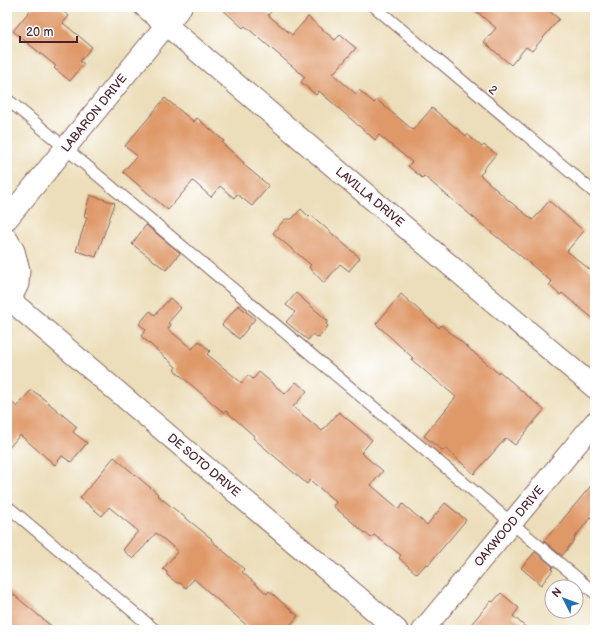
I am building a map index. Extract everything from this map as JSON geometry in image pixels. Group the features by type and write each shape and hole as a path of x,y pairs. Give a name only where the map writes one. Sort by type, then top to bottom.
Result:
{"street":[{"name":"LAVILLA DRIVE","path":"145,7 595,388"},
{"name":"LABARON DRIVE","path":"7,219 181,7"},
{"path":"7,239 14,251 19,270 18,284 9,302"},
{"name":"DE SOTO DRIVE","path":"9,302 397,630"},
{"name":"OAKWOOD DRIVE","path":"423,630 595,422"}],"lane":[{"name":"2","path":"375,7 595,193"},
{"path":"7,99 595,593"},
{"path":"7,506 155,630"}],"building":[{"path":"33,7 58,7 69,16 63,23 92,47 80,61 84,64 70,81 54,68 56,66 13,31"},
{"path":"220,7 276,7 268,15 292,35 308,17 335,40 340,35 356,48 333,74 356,94 359,90 374,103 377,100 413,130 432,108 466,136 467,134 482,147 484,145 496,154 480,175 508,200 533,220 549,201 584,231 567,251 595,274 595,320 562,293 560,295 549,285 552,282 424,176 422,178 408,166 412,162 379,135 375,140 319,91 316,95 301,82 305,77 245,26 243,28"},
{"path":"471,7 544,7 559,19 532,51 526,47 511,65 484,42 496,28"},
{"path":"165,98 194,122 197,118 224,141 222,143 244,163 243,164 269,186 252,206 237,194 234,198 220,186 211,197 193,181 168,210 123,172 137,156 125,146"},
{"path":"90,195 115,203 96,257 76,251 87,217 84,216"},
{"path":"301,209 309,217 311,215 360,258 349,271 340,264 324,283 309,267 311,265 273,233 285,219 292,219"},
{"path":"146,225 180,253 166,270 132,244"},
{"path":"296,293 328,321 326,324 328,326 318,338 313,334 308,340 286,322 295,312 286,305"},
{"path":"401,294 439,328 441,325 498,373 499,371 544,410 515,445 506,438 474,474 445,448 443,451 424,436 456,397 412,360 413,358 376,324"},
{"path":"170,298 181,308 168,323 171,325 168,329 192,349 199,341 210,351 207,354 242,383 248,375 253,379 259,372 285,394 296,382 307,391 293,407 322,431 339,412 372,440 361,453 383,471 371,485 399,509 403,504 427,525 445,503 466,520 428,565 426,564 417,574 399,558 401,555 374,535 371,538 333,506 336,502 310,480 307,484 253,438 254,436 226,411 224,413 174,370 176,367 141,336 146,330 139,324 150,311 155,315"},
{"path":"238,305 255,319 239,339 222,325"},
{"path":"31,390 77,427 73,432 87,443 71,462 62,456 55,465 20,435 7,450 7,398 17,407"},
{"path":"114,457 158,494 157,495 212,539 211,540 244,569 242,572 267,594 269,591 298,616 286,630 252,630 194,579 186,588 180,583 177,583 167,575 167,572 163,569 178,551 156,533 133,559 123,550 138,531 109,507 102,516 80,498"},
{"path":"595,481 595,512 574,538 575,539 562,556 544,541"},
{"path":"535,552 553,567 551,569 553,570 546,579 544,579 541,585 521,568"},
{"path":"7,589 38,615 56,630 7,630"},
{"path":"501,593 519,608 513,616 529,630 466,630 491,601 493,602"}]}
